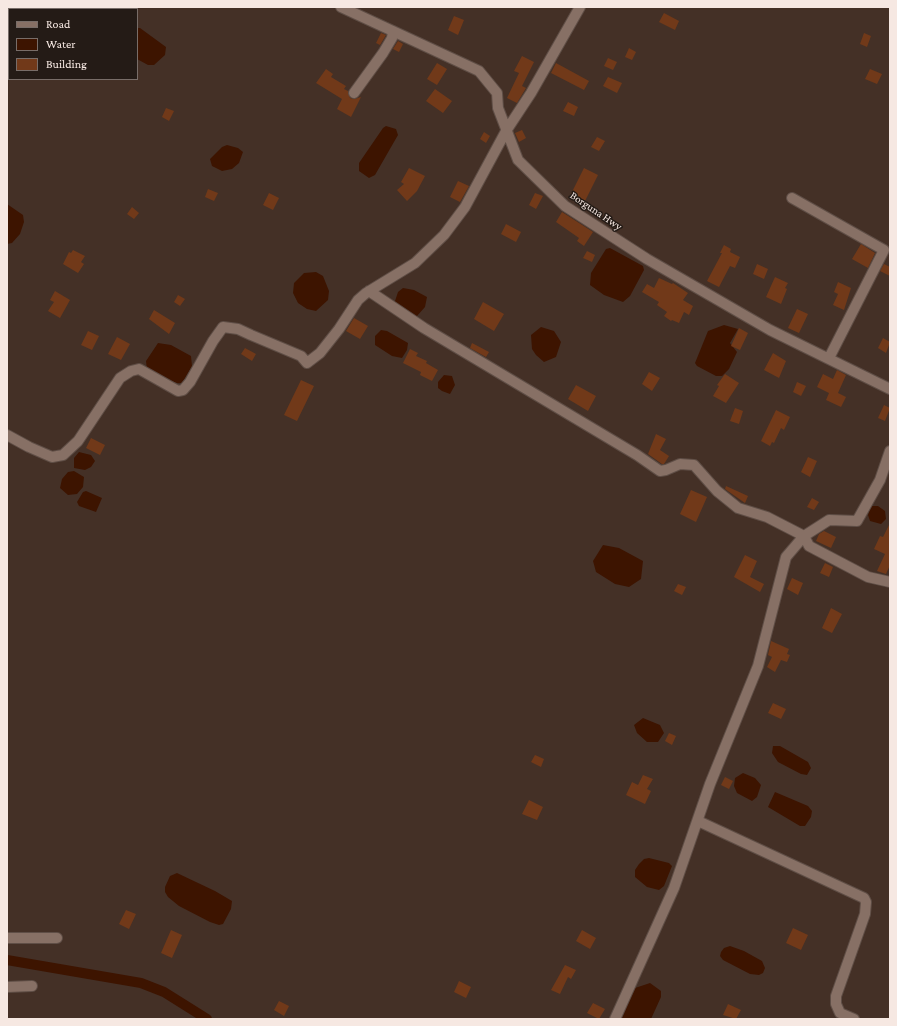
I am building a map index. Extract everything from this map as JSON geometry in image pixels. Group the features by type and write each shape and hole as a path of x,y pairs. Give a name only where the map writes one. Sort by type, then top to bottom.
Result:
{"street":[{"name":"Borguna Hwy","path":"341,7 479,71 497,93 498,108 518,160 565,206 647,259 763,326 890,389"},
{"path":"7,435 29,448 52,457 63,455 78,442 120,378 131,370 139,369 178,391 183,390 190,382 213,341 223,327 238,329 251,334 301,356 307,363 320,353 339,329 358,300 369,291 414,263 444,235 465,207 506,131 531,93 580,7"},
{"path":"354,93 383,53 393,31"},
{"path":"792,198 884,250 829,358"},
{"path":"369,291 424,328 633,452 660,471 680,464 694,465 717,491 738,508 767,516 804,536 809,546 868,577 890,582"},
{"path":"615,1019 674,888 710,784 758,666 786,557 804,536 829,520 857,521 880,480 890,451"},
{"path":"698,821 864,898 866,902 865,914 836,996 836,1004 840,1013 854,1019"},
{"path":"7,938 57,938"},
{"path":"7,987 32,986"}],"water":[{"path":"138,28 166,47 165,55 154,65 148,65 138,60"},
{"path":"386,126 396,129 398,135 375,175 369,178 359,171 359,163 383,128"},
{"path":"227,145 238,148 243,152 239,163 232,169 222,171 212,166 210,159 222,147"},
{"path":"7,204 23,215 24,222 20,234 12,243 7,244"},
{"path":"610,248 643,266 644,270 630,296 623,302 604,295 590,285 591,273 606,249"},
{"path":"316,272 323,276 329,291 328,300 316,311 307,309 298,303 293,293 294,283 304,273"},
{"path":"403,288 414,290 427,297 425,307 417,316 394,304 398,292"},
{"path":"724,325 738,329 730,343 737,352 729,369 722,376 716,376 697,366 695,363 708,331"},
{"path":"541,327 554,331 561,342 556,357 544,362 532,349 531,335"},
{"path":"381,330 387,331 408,343 407,350 402,358 392,356 375,345 375,336"},
{"path":"158,343 171,345 191,356 192,366 182,383 177,383 150,373 147,370 146,361"},
{"path":"444,375 452,376 455,385 450,394 438,388 438,382"},
{"path":"79,452 91,455 95,461 91,467 85,470 74,468 74,458"},
{"path":"74,471 84,477 83,487 77,494 68,495 60,488 62,479 68,472"},
{"path":"86,491 102,498 96,512 79,506 77,502 83,492"},
{"path":"871,506 878,506 885,511 886,519 881,524 870,521 868,515"},
{"path":"603,545 619,548 643,561 641,579 629,587 615,584 596,572 593,561"},
{"path":"643,718 660,725 664,733 658,742 647,742 637,733 634,725"},
{"path":"773,746 780,746 808,762 811,768 807,775 801,774 778,762 772,753"},
{"path":"743,773 755,778 761,785 757,797 752,801 737,793 734,786 735,778"},
{"path":"775,792 808,806 812,811 811,817 805,826 800,826 768,807"},
{"path":"649,858 669,863 672,866 664,886 659,890 647,887 635,877 635,870 639,864 644,859"},
{"path":"177,873 232,901 231,909 223,924 219,925 210,922 179,906 168,897 165,892 165,887 170,876"},
{"path":"730,946 744,951 762,961 765,968 763,973 759,975 750,974 723,960 720,956 721,952 724,948"},
{"path":"650,983 661,991 661,997 651,1019 620,1019 635,988"}],"building":[{"path":"664,13 679,21 675,30 659,22"},
{"path":"454,16 464,20 458,35 448,30"},
{"path":"381,33 386,35 380,45 376,43"},
{"path":"864,33 871,36 867,47 860,44"},
{"path":"398,41 403,44 399,52 393,49"},
{"path":"629,48 636,52 632,60 625,57"},
{"path":"522,56 534,62 522,86 526,88 517,103 507,98 519,73 514,71"},
{"path":"608,58 617,62 613,70 604,66"},
{"path":"437,63 447,69 437,85 427,79"},
{"path":"556,63 589,81 584,90 551,73"},
{"path":"326,69 333,74 331,77 346,86 344,89 348,91 350,98 354,99 361,97 351,117 337,109 342,99 316,83"},
{"path":"870,69 882,74 877,84 865,79"},
{"path":"608,77 622,83 617,93 603,86"},
{"path":"435,89 452,101 443,113 426,101"},
{"path":"568,102 578,107 574,116 563,111"},
{"path":"166,108 174,111 169,121 162,117"},
{"path":"522,130 526,138 519,142 515,133"},
{"path":"484,132 490,136 486,143 480,139"},
{"path":"597,137 605,141 599,151 591,147"},
{"path":"409,168 425,176 417,191 407,201 397,190 404,184 401,182"},
{"path":"584,168 598,175 585,201 571,194"},
{"path":"458,181 469,186 460,202 450,197"},
{"path":"208,189 218,193 214,201 205,197"},
{"path":"269,193 279,198 273,210 263,205"},
{"path":"535,193 543,196 536,209 529,205"},
{"path":"132,207 139,213 134,219 127,214"},
{"path":"562,212 593,232 584,246 577,241 579,238 556,222"},
{"path":"506,224 521,232 516,242 501,234"},
{"path":"861,244 875,253 868,268 852,259"},
{"path":"724,245 731,249 730,252 740,257 735,268 730,266 719,287 707,281 722,253 720,253"},
{"path":"73,250 85,256 81,262 84,264 78,273 63,264 69,252 71,253"},
{"path":"587,251 595,255 592,262 583,258"},
{"path":"757,264 768,269 764,279 753,274"},
{"path":"884,264 890,267 890,276 880,271"},
{"path":"775,277 788,283 785,288 787,289 781,304 766,297"},
{"path":"659,278 672,284 673,283 688,293 683,300 693,306 689,315 684,312 679,323 672,320 671,321 664,316 667,312 657,305 659,302 642,292 647,284 654,288"},
{"path":"838,282 851,288 844,310 833,305 838,294 834,292"},
{"path":"55,291 70,300 60,318 48,311 54,302 50,300"},
{"path":"178,295 185,299 180,306 174,302"},
{"path":"483,302 504,314 494,331 474,319"},
{"path":"797,309 808,314 799,333 788,328"},
{"path":"154,310 175,323 169,334 149,319"},
{"path":"354,318 368,326 360,339 346,331"},
{"path":"739,328 748,333 740,350 731,346"},
{"path":"88,331 99,336 92,350 81,345"},
{"path":"117,337 130,344 121,360 108,354"},
{"path":"883,338 890,342 886,353 878,348"},
{"path":"472,343 489,352 486,357 470,348"},
{"path":"245,348 256,354 252,361 241,354"},
{"path":"410,349 418,353 416,356 427,361 426,363 438,370 432,381 420,375 421,372 403,363"},
{"path":"773,353 786,361 779,378 764,370"},
{"path":"837,370 846,375 838,393 846,397 841,407 826,400 829,393 817,387 823,374 833,379"},
{"path":"649,372 660,378 652,391 642,384"},
{"path":"725,374 739,383 726,403 713,396 719,386 717,385"},
{"path":"301,380 314,386 297,421 284,415"},
{"path":"797,382 806,386 801,396 793,392"},
{"path":"576,385 596,396 588,411 568,399"},
{"path":"884,405 890,408 885,421 878,418"},
{"path":"735,408 743,411 739,424 730,421"},
{"path":"776,410 790,417 784,430 781,428 774,443 772,442 770,446 761,441"},
{"path":"656,434 666,439 660,450 669,456 664,464 648,454"},
{"path":"91,438 105,445 100,455 86,448"},
{"path":"808,457 817,461 810,477 801,472"},
{"path":"726,486 748,496 745,503 725,489"},
{"path":"691,490 707,497 696,522 680,514"},
{"path":"812,498 819,502 814,510 807,507"},
{"path":"890,523 890,565 886,574 877,571 885,554 874,549 880,536 883,537"},
{"path":"824,531 836,537 831,548 816,541 819,534"},
{"path":"745,555 757,561 750,577 764,584 760,592 734,577"},
{"path":"825,563 833,567 829,577 820,573"},
{"path":"792,578 803,583 798,595 787,589"},
{"path":"678,584 686,587 682,595 674,591"},
{"path":"831,608 842,614 832,633 822,628"},
{"path":"771,641 789,649 787,654 790,655 787,662 781,660 775,672 767,667 772,657 768,655"},
{"path":"773,703 786,709 781,719 768,713"},
{"path":"669,733 676,736 672,745 665,741"},
{"path":"535,755 544,759 541,767 531,762"},
{"path":"643,775 653,779 647,789 651,791 645,804 626,795 632,782 638,785"},
{"path":"725,777 733,781 729,789 721,785"},
{"path":"529,800 543,807 537,820 522,814"},
{"path":"126,910 136,914 129,929 119,924"},
{"path":"793,928 808,935 801,950 786,943"},
{"path":"171,930 182,935 172,958 161,953"},
{"path":"582,930 596,938 590,949 576,941"},
{"path":"565,965 576,970 571,979 568,977 560,994 551,990"},
{"path":"459,981 471,987 466,998 454,992"},
{"path":"279,1001 289,1006 284,1016 274,1010"},
{"path":"593,1003 605,1009 599,1019 587,1013"},
{"path":"728,1004 741,1010 736,1019 723,1015"}],"waterway":[{"path":"7,960 141,983 164,992 207,1019"}]}
